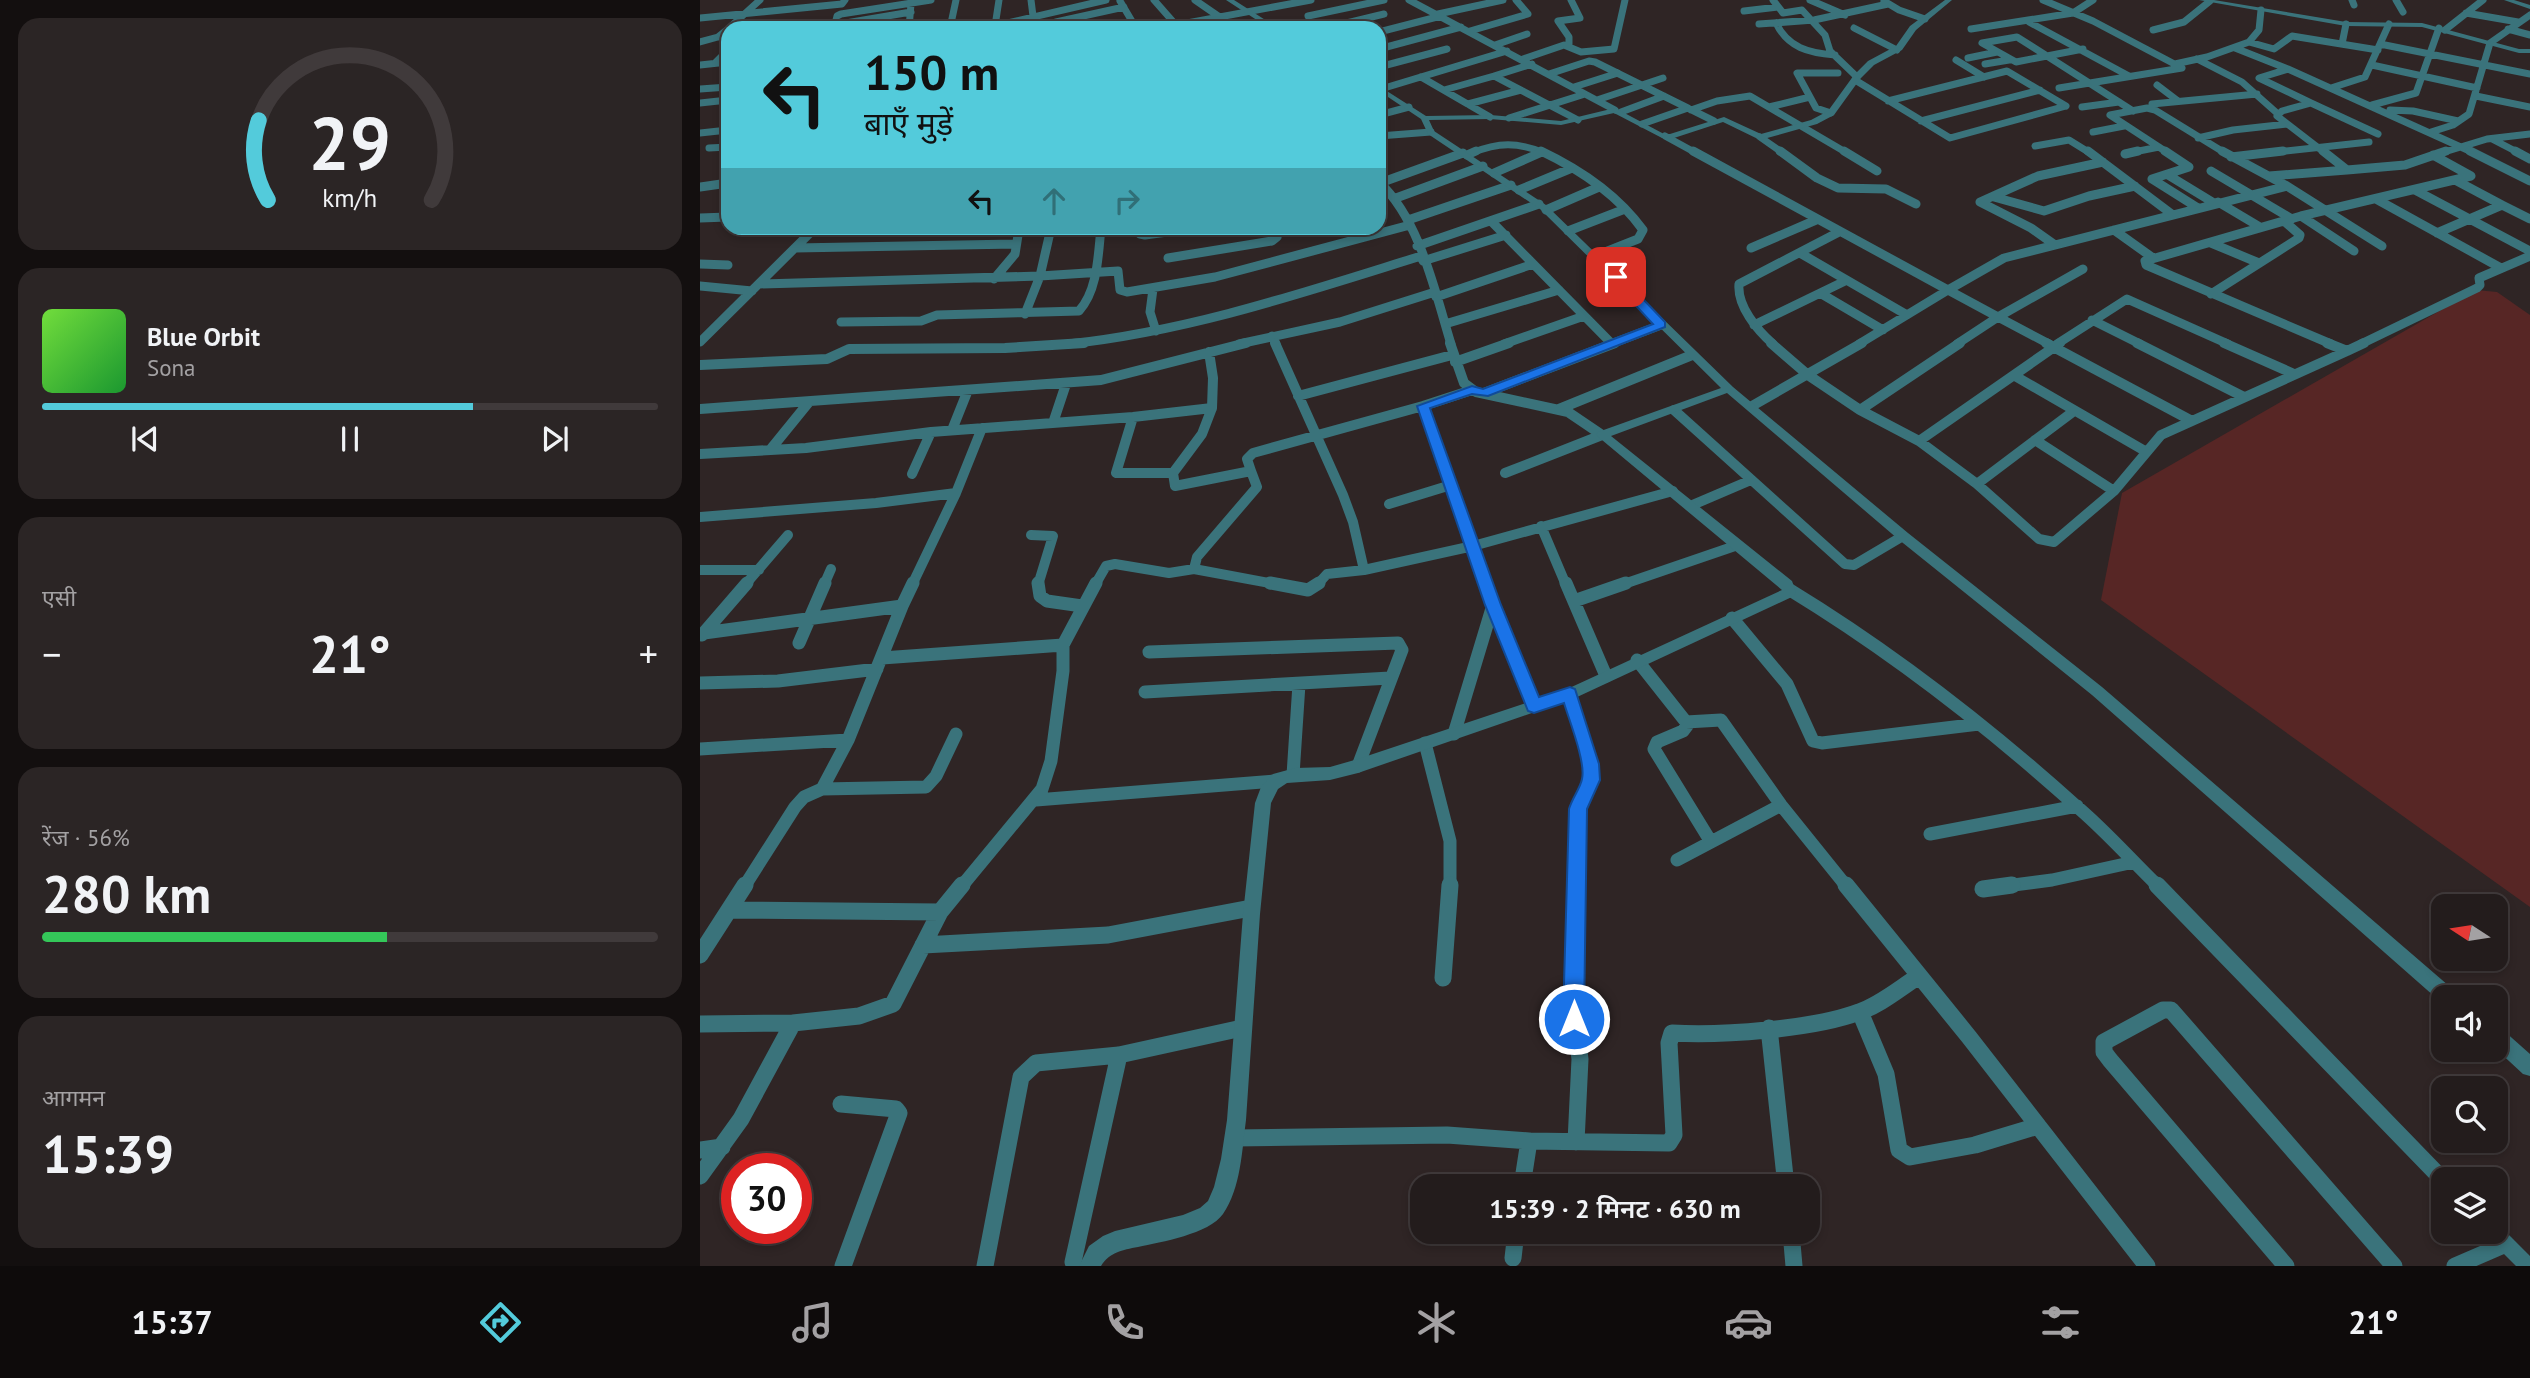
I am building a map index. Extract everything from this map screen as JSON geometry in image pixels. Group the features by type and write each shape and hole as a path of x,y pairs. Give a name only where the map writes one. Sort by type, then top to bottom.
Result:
{"street":[{"path":"737,21 760,0"},
{"path":"700,18 816,8 844,3 845,0"},
{"path":"837,21 841,14 931,0"},
{"path":"952,21 956,0"},
{"path":"996,21 999,0"},
{"path":"1031,0 1033,16"},
{"path":"1014,21 1082,2 1106,0"},
{"path":"1119,0 1132,21"},
{"path":"1154,0 1172,21"},
{"path":"1195,0 1223,21"},
{"path":"1233,0 1262,21"},
{"path":"1202,21 1307,0"},
{"path":"1308,16 1384,0"},
{"path":"1409,0 2192,421"},
{"path":"1386,30 1503,0"},
{"path":"1470,31 1528,14 1516,0"},
{"path":"1569,46 1569,37 1558,21 1580,18 1571,0"},
{"path":"1523,59 1569,46 1581,52 1614,49 1625,0"},
{"path":"1773,0 1783,13 1802,10 1814,20 1825,35 1830,51 1856,79 1888,101 1945,137 1953,138 2067,107 2008,72 1888,101"},
{"path":"1810,0 1845,15"},
{"path":"1760,137 1831,113 1856,79 1875,60 1896,50 1913,28 1949,0"},
{"path":"2043,0 2182,69 2059,88"},
{"path":"1971,29 2073,13 2093,0"},
{"path":"2396,0 2403,12"},
{"path":"2470,0 2482,1"},
{"path":"2507,0 2530,7"},
{"path":"2153,30 2184,22 2206,1 2346,24 2389,24 2442,29 2530,51"},
{"path":"2371,106 2413,96 2442,29 2482,1"},
{"path":"1759,24 1845,15 1886,2 1925,19"},
{"path":"910,21 911,3"},
{"path":"1428,9 1449,3"},
{"path":"1365,4 1407,24"},
{"path":"1289,5 1316,21"},
{"path":"1061,21 1124,7"},
{"path":"1744,11 1778,7"},
{"path":"2175,64 2249,42 2259,30 2261,10"},
{"path":"865,21 911,12"},
{"path":"2466,13 2518,22"},
{"path":"1356,21 1384,14"},
{"path":"2431,132 2469,114 2490,43 2530,15"},
{"path":"2028,22 2083,49 2129,76"},
{"path":"1776,23 1782,38 1801,50 1835,55"},
{"path":"2342,44 2346,24"},
{"path":"2330,88 2362,79 2372,65 2389,24"},
{"path":"1386,47 1461,27"},
{"path":"1854,29 1896,50"},
{"path":"2508,29 2530,35"},
{"path":"1495,45 1527,34"},
{"path":"700,42 721,35"},
{"path":"1427,36 1471,61"},
{"path":"2249,42 2274,49 2292,36 2431,54 2530,74"},
{"path":"2083,49 2050,56 2016,62 1982,42 2017,37 2050,56 2133,111"},
{"path":"2235,48 2431,132 2530,181"},
{"path":"1386,65 1447,49"},
{"path":"1386,88 1507,51"},
{"path":"1968,58 1997,52"},
{"path":"715,63 721,57"},
{"path":"1386,59 1394,63"},
{"path":"2196,59 2234,77 2257,94 2278,114 2278,118 2347,170"},
{"path":"1955,60 1984,77"},
{"path":"1985,64 2010,60"},
{"path":"1549,74 1589,61 1714,121"},
{"path":"700,65 721,63"},
{"path":"1444,90 1532,64"},
{"path":"2372,65 2423,76 2530,107"},
{"path":"2287,69 2259,78 2378,134"},
{"path":"1574,87 1618,73"},
{"path":"1831,113 1818,109 1797,73 1838,74"},
{"path":"1494,76 1578,120"},
{"path":"1421,77 1490,117"},
{"path":"1597,100 1664,78"},
{"path":"2157,85 2178,101"},
{"path":"700,89 721,88"},
{"path":"1468,104 1521,90"},
{"path":"1921,121 2040,90"},
{"path":"1386,93 1424,118 1431,132 1542,207 1729,389 1758,404 1903,536 2097,691 2435,985"},
{"path":"1509,118 1585,94"},
{"path":"2152,104 2257,94"},
{"path":"1424,118 1490,117 1552,122 1578,120 1664,96"},
{"path":"1642,124 1717,101 1747,96 1877,171"},
{"path":"1769,107 1810,97"},
{"path":"700,103 721,101"},
{"path":"2082,107 2119,102"},
{"path":"2278,114 2311,103"},
{"path":"1386,112 1409,107"},
{"path":"2198,208 2152,179 2189,167 2109,116 2152,108 2198,138 2287,186 2382,246"},
{"path":"2384,111 2413,111 2458,121"},
{"path":"1665,136 1714,121 1730,120 1787,154 1798,166 1836,187 1847,190 1891,190 1916,204"},
{"path":"2198,138 2233,130 2287,124"},
{"path":"2093,132 2124,126"},
{"path":"700,133 721,131"},
{"path":"1386,135 1431,132"},
{"path":"2269,176 2410,164 2433,155 2515,133 2530,134"},
{"path":"2491,139 2530,159"},
{"path":"2035,146 2069,140 2104,162 2174,215"},
{"path":"2231,157 2369,142"},
{"path":"1386,181 1503,143 1542,152 1599,187 1641,227 1641,236 1632,242 1595,256"},
{"path":"709,148 721,147"},
{"path":"2124,154 2159,147"},
{"path":"1386,198 1542,152"},
{"path":"2347,351 2211,295 2146,265 2146,261 2260,227 2471,175 2433,155"},
{"path":"2055,245 2031,228 1980,203 2038,176 2104,162"},
{"path":"1386,229 1572,168"},
{"path":"2211,171 2292,219 2354,251"},
{"path":"2168,175 2260,227"},
{"path":"2455,180 2530,219"},
{"path":"700,187 721,184"},
{"path":"1994,197 2044,211 2089,196 2134,186"},
{"path":"1758,404 1996,261 2216,202 2287,186"},
{"path":"1417,246 1599,187"},
{"path":"1386,189 1409,222 1436,294 1454,359 1464,383 1478,391 1559,408 1578,418 1674,491 1735,546 1790,590 1826,612 1979,724 2077,806 2431,1168"},
{"path":"2415,190 2530,253"},
{"path":"2376,199 2501,268"},
{"path":"2437,233 2502,205"},
{"path":"1568,231 1625,209"},
{"path":"700,218 721,217"},
{"path":"2211,295 2300,237 2292,219"},
{"path":"1751,248 1816,220"},
{"path":"1491,221 1612,344"},
{"path":"2114,230 2153,258"},
{"path":"1839,232 1739,284 1738,294 1754,325 1763,337 1808,375 1860,410 1919,441 1976,484 2039,539 2048,542 2064,536 2114,491 2161,435 2347,351 2477,288 2480,285 2479,278 2530,253"},
{"path":"700,342 808,235"},
{"path":"994,279 1015,254 1018,235"},
{"path":"1025,314 1040,276 1049,235"},
{"path":"841,322 921,321 937,315 1025,314 1082,309 1095,272 1100,235"},
{"path":"1168,258 1272,241 1276,235"},
{"path":"700,286 756,288 994,279 1120,271 1120,290 1123,292 1153,289 1251,268 1364,235"},
{"path":"700,365 827,359 849,349 1030,348 1099,341 1156,331 1506,235"},
{"path":"2211,243 2259,263"},
{"path":"795,248 1015,244"},
{"path":"1800,253 1907,315"},
{"path":"700,264 728,265"},
{"path":"700,409 1066,384 1112,378 1272,336 1340,322 1533,264"},
{"path":"1860,410 1998,317 2083,269"},
{"path":"1754,325 1845,281"},
{"path":"1153,289 1150,312 1156,331"},
{"path":"1445,324 1559,290"},
{"path":"1819,293 1883,330"},
{"path":"1919,441 2124,300 2132,300 2294,374"},
{"path":"1298,396 1454,359 1584,316"},
{"path":"2092,320 2244,397"},
{"path":"1194,569 1198,557 1257,487 1246,463 1249,455 1478,391 1661,325"},
{"path":"700,328 713,329"},
{"path":"1272,336 1343,495 1364,570"},
{"path":"1209,352 1213,378 1212,408 1202,434 1173,473 1174,485 1251,471"},
{"path":"1559,408 1692,355"},
{"path":"2015,376 2145,451"},
{"path":"1053,423 1066,384"},
{"path":"1505,473 1729,389"},
{"path":"952,430 968,390"},
{"path":"770,450 809,402"},
{"path":"1423,406 1493,605 1534,706"},
{"path":"700,454 770,450 952,430 1133,417 1212,408"},
{"path":"1674,410 1845,564 1854,565 1903,536"},
{"path":"1976,484 2074,411"},
{"path":"1133,417 1116,473 1173,473"},
{"path":"822,789 848,740 902,606 956,493 982,428"},
{"path":"912,474 931,432"},
{"path":"2035,440 2114,491"},
{"path":"1690,506 1751,480"},
{"path":"1389,504 1451,485"},
{"path":"700,1024 793,1023 859,1016 892,1004 940,912 1036,800 1051,761 1063,671 1063,645 1102,571 1110,565 1170,573 1194,569 1308,590 1313,589 1326,574 1364,570 1474,546 1674,491"},
{"path":"700,517 876,503 956,493"},
{"path":"1541,526 1606,676"},
{"path":"702,635 788,535"},
{"path":"1031,536 1053,536 1038,584 1040,596 1047,601 1082,606"},
{"path":"1574,601 1735,546"},
{"path":"799,643 831,569"},
{"path":"700,570 759,570"},
{"path":"1036,800 1274,781 1293,775 1327,774 1358,766 1570,694 1637,660 1783,597 1790,590"},
{"path":"1454,734 1493,605"},
{"path":"702,635 902,606"},
{"path":"700,616 718,616"},
{"path":"1731,618 1787,684 1811,739 1816,742 1979,724"},
{"path":"1149,652 1398,643 1402,650 1358,766"},
{"path":"700,683 778,681 879,663 1063,645"},
{"path":"1637,660 1682,719 1689,723"},
{"path":"1145,692 1390,678"},
{"path":"1293,775 1299,684"},
{"path":"1570,694 1592,774 1578,809 1573,1005 1580,1059 1576,1142"},
{"path":"1712,842 1654,749 1657,742 1683,731 1689,723 1711,718 1721,720 1782,805 2147,1266"},
{"path":"700,955 804,797 822,789 926,787 936,776 956,734"},
{"path":"700,748 848,740"},
{"path":"1425,743 1450,841 1450,888 1443,978"},
{"path":"1081,1261 1115,1241 1187,1224 1213,1211 1221,1201 1227,1184 1234,1138 1251,908 1263,803 1266,792 1274,781"},
{"path":"1677,860 1782,805"},
{"path":"1930,834 2077,806"},
{"path":"1983,889 2052,880 2134,862"},
{"path":"923,945 1108,935 1251,908"},
{"path":"730,910 940,912"},
{"path":"1234,1138 1447,1135 1529,1141 1669,1143 1674,1135 1669,1043 1672,1032 1702,1035 1808,1024 1860,1012 1919,976"},
{"path":"2286,1266 2110,1060 2104,1052 2104,1042 2163,1010 2171,1010 2394,1266"},
{"path":"1860,1012 1886,1074 1896,1138 1899,1150 1905,1156 1952,1153 1979,1147 2038,1126"},
{"path":"700,1177 763,1082 793,1023"},
{"path":"985,1266 1021,1077 1025,1070 1036,1063 1119,1055 1242,1028"},
{"path":"1769,1028 1785,1174"},
{"path":"2508,1048 2530,1067"},
{"path":"1081,1261 1119,1055"},
{"path":"841,1104 896,1109 899,1113 843,1266"},
{"path":"1524,1174 1529,1141"},
{"path":"700,1150 722,1147"},
{"path":"1513,1258 1515,1244"},
{"path":"1792,1244 1794,1266"},
{"path":"2455,1266 2490,1244"},
{"path":"2506,1244 2528,1266"}],"shaded area":[{"path":"2476,290 2497,292 2530,315 2530,907 2101,600 2122,493"}],"route":[{"path":"1574,1019 1578,809 1581,797 1591,780 1590,764 1570,694 1534,706 1493,605 1423,406 1472,390 1484,393 1661,325 1616,277"}]}
